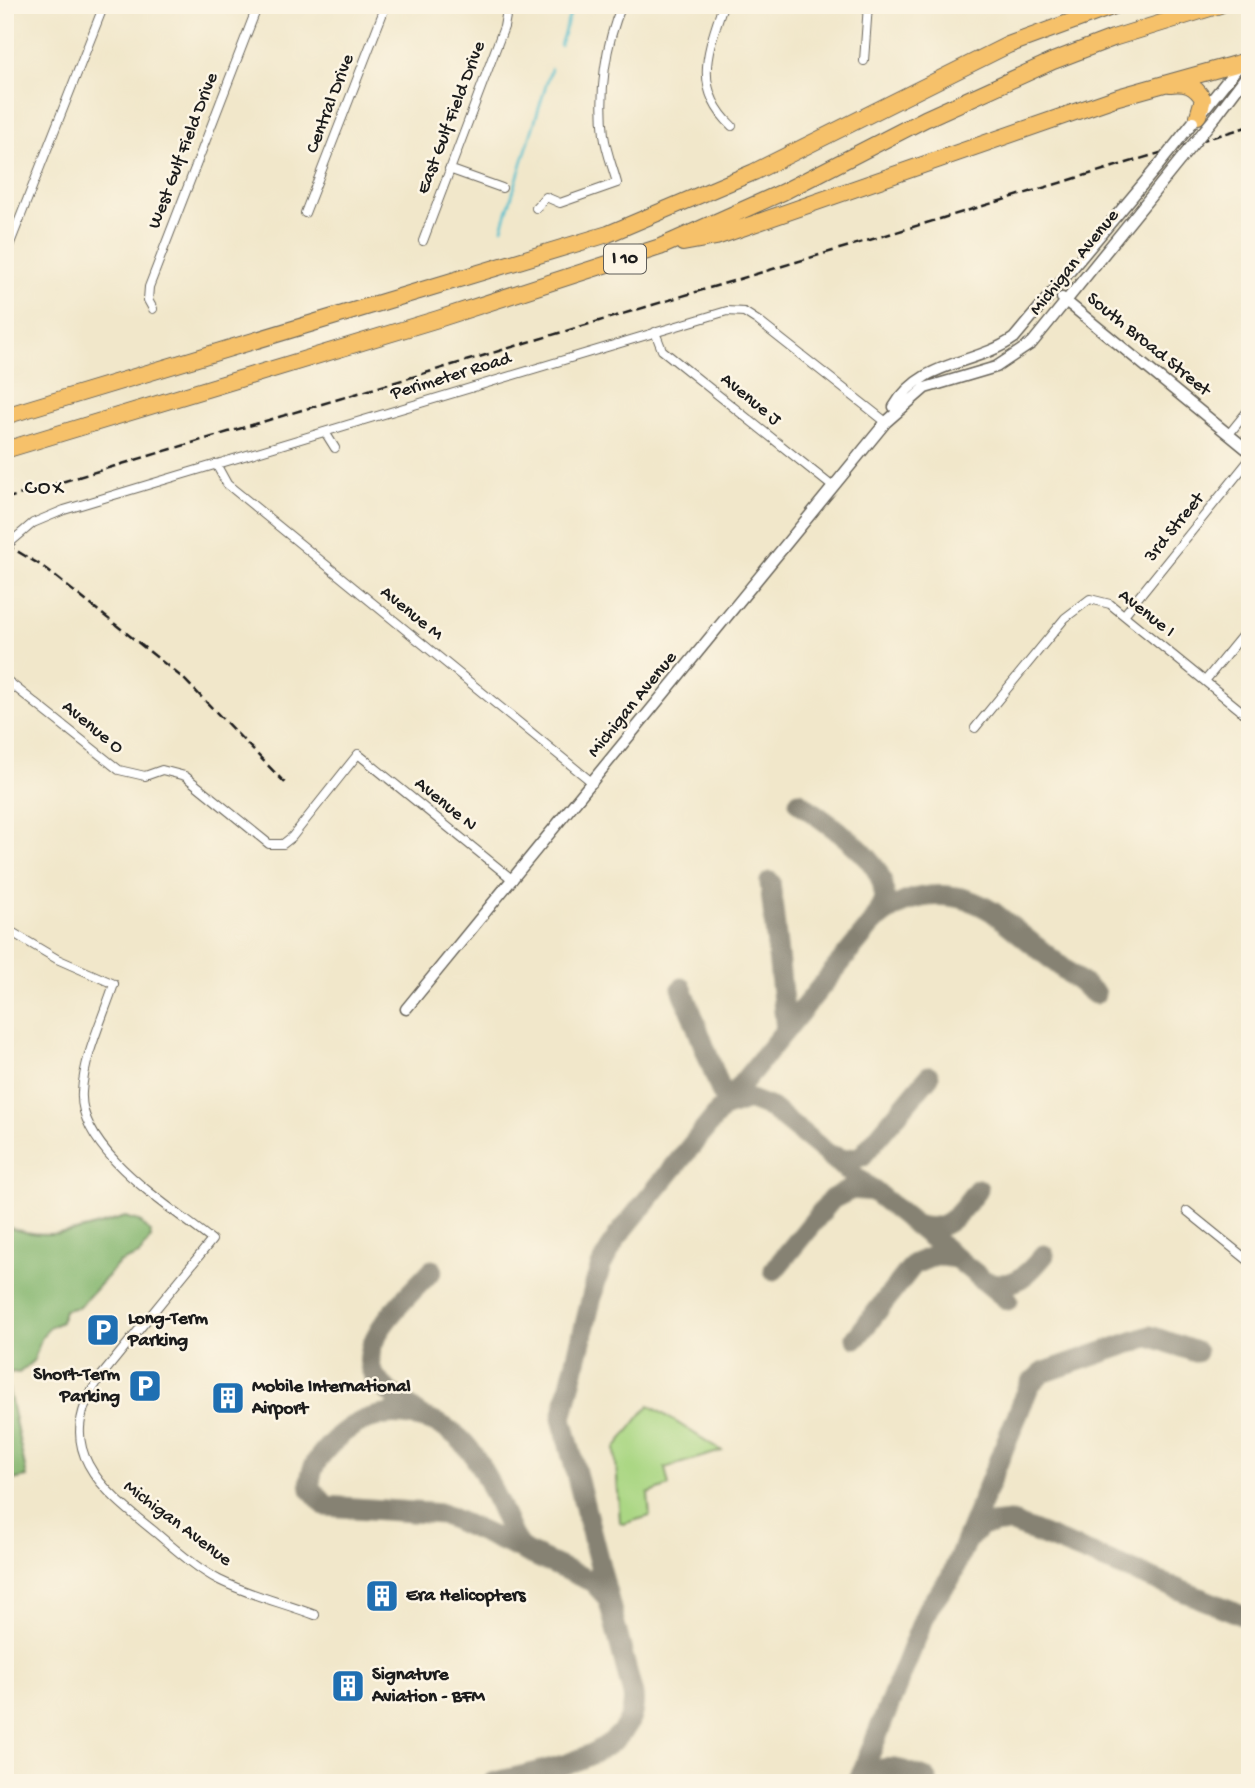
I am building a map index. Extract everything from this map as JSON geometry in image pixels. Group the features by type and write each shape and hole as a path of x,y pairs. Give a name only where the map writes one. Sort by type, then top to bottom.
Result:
{"highway":[{"path":"1065,22 1095,5"},
{"name":"I 10","path":"5,416 608,234 754,172 1008,45 1117,5"},
{"name":"I 10","path":"5,450 425,323 660,247 783,192 925,119 1041,66 1113,38 1220,5"},
{"path":"660,247 716,237 1176,78 1247,64"},
{"path":"1064,117 1180,82 1199,92 1203,99 1196,119"}],"street":[{"path":"5,256 104,5"},
{"name":"West Gulf Field Drive","path":"153,309 148,300 149,287 258,5"},
{"name":"Central Drive","path":"305,213 386,5"},
{"name":"East Gulf Field Drive","path":"422,241 503,27 508,5"},
{"path":"536,208 546,197 560,203 617,183 604,137 605,67 622,5"},
{"path":"723,5 709,48 706,79 713,103 732,126"},
{"path":"864,61 868,5"},
{"name":"Michigan Avenue","path":"406,1009 886,422 925,388 1009,361 1032,343 1216,116 1247,64"},
{"name":"Michigan Avenue","path":"886,422 898,400 919,378 936,368 1001,347 1026,327 1196,119 1247,64"},
{"path":"449,169 502,188"},
{"name":"South Broad Street","path":"1055,293 1250,452"},
{"name":"Perimeter Road","path":"5,547 33,523 64,510 716,313 744,313 758,321 886,422"},
{"name":"Avenue J","path":"655,332 662,350 833,487"},
{"path":"1229,434 1250,408"},
{"path":"325,432 335,448"},
{"name":"3rd Street","path":"1124,615 1250,460"},
{"name":"Avenue M","path":"216,464 227,484 593,782"},
{"name":"Avenue I","path":"975,729 1065,618 1084,601 1102,600 1250,718"},
{"path":"1205,681 1250,626"},
{"name":"Avenue O","path":"5,679 119,770 145,776 162,769 185,776 269,844 282,844 292,837 358,754"},
{"name":"Avenue N","path":"358,754 513,880"},
{"name":"Michigan Avenue","path":"5,928 57,959 114,984 83,1080 82,1107 90,1133 101,1149 121,1167 212,1240 93,1389 82,1418 85,1458 95,1478 110,1496 209,1574 314,1615"},
{"path":"1187,1210 1250,1262"}],"green space":[{"path":"125,1217 139,1221 150,1232 151,1238 139,1255 119,1263 79,1307 64,1310 61,1322 48,1328 41,1339 34,1360 19,1373 11,1372 6,1378 27,1477 8,1481 5,1486 5,1226 36,1234 65,1233"},
{"path":"649,1405 722,1451 665,1468 669,1486 648,1494 650,1516 623,1524 620,1522 615,1448"}],"waterway":[{"path":"560,45 573,5"},
{"path":"502,228 551,69"}],"taxiway":[{"path":"799,802 847,838 875,868 883,884 883,901 875,919"},
{"path":"770,882 786,1029"},
{"path":"493,1783 582,1758 604,1747 621,1734 631,1716 633,1695 562,1418 595,1284 601,1266 617,1237 872,924 900,905 930,896 962,898 978,904 993,912 1095,994"},
{"path":"682,988 726,1104"},
{"path":"830,1155 845,1160 862,1156 929,1076"},
{"path":"723,1108 748,1099 771,1108 1008,1300"},
{"path":"774,1270 832,1199 852,1189 874,1191"},
{"path":"916,1225 927,1228 944,1224 959,1213 978,1189"},
{"path":"856,1338 914,1264 936,1255 956,1258"},
{"path":"985,1281 1004,1284 1019,1279 1044,1255"},
{"path":"422,1417 391,1394 376,1378 370,1365 371,1350 376,1335 386,1321 432,1270"},
{"path":"858,1783 928,1608 951,1577 1030,1384 1042,1373 1150,1336 1196,1352"},
{"path":"524,1551 520,1547 514,1539 478,1463 457,1436 443,1426 404,1415 376,1417 343,1433 321,1455 313,1468 311,1489 326,1506 442,1514 593,1582 606,1596"},
{"path":"969,1538 982,1525 1010,1522 1250,1618"},
{"path":"860,1783 875,1771 883,1769 900,1770 927,1779"}],"railway":[{"path":"5,499 1250,126"},
{"path":"5,544 42,566 184,679 285,783"}],"place":[{"name":"Long-Term Parking","path":"103,1330"},
{"name":"Short-Term Parking","path":"145,1386"},
{"name":"Mobile International Airport","path":"228,1398"},
{"name":"Era Helicopters","path":"382,1596"},
{"name":"Signature Aviation - BFM","path":"348,1686"}],"district":[{"name":"COX","path":"45,489"}]}
